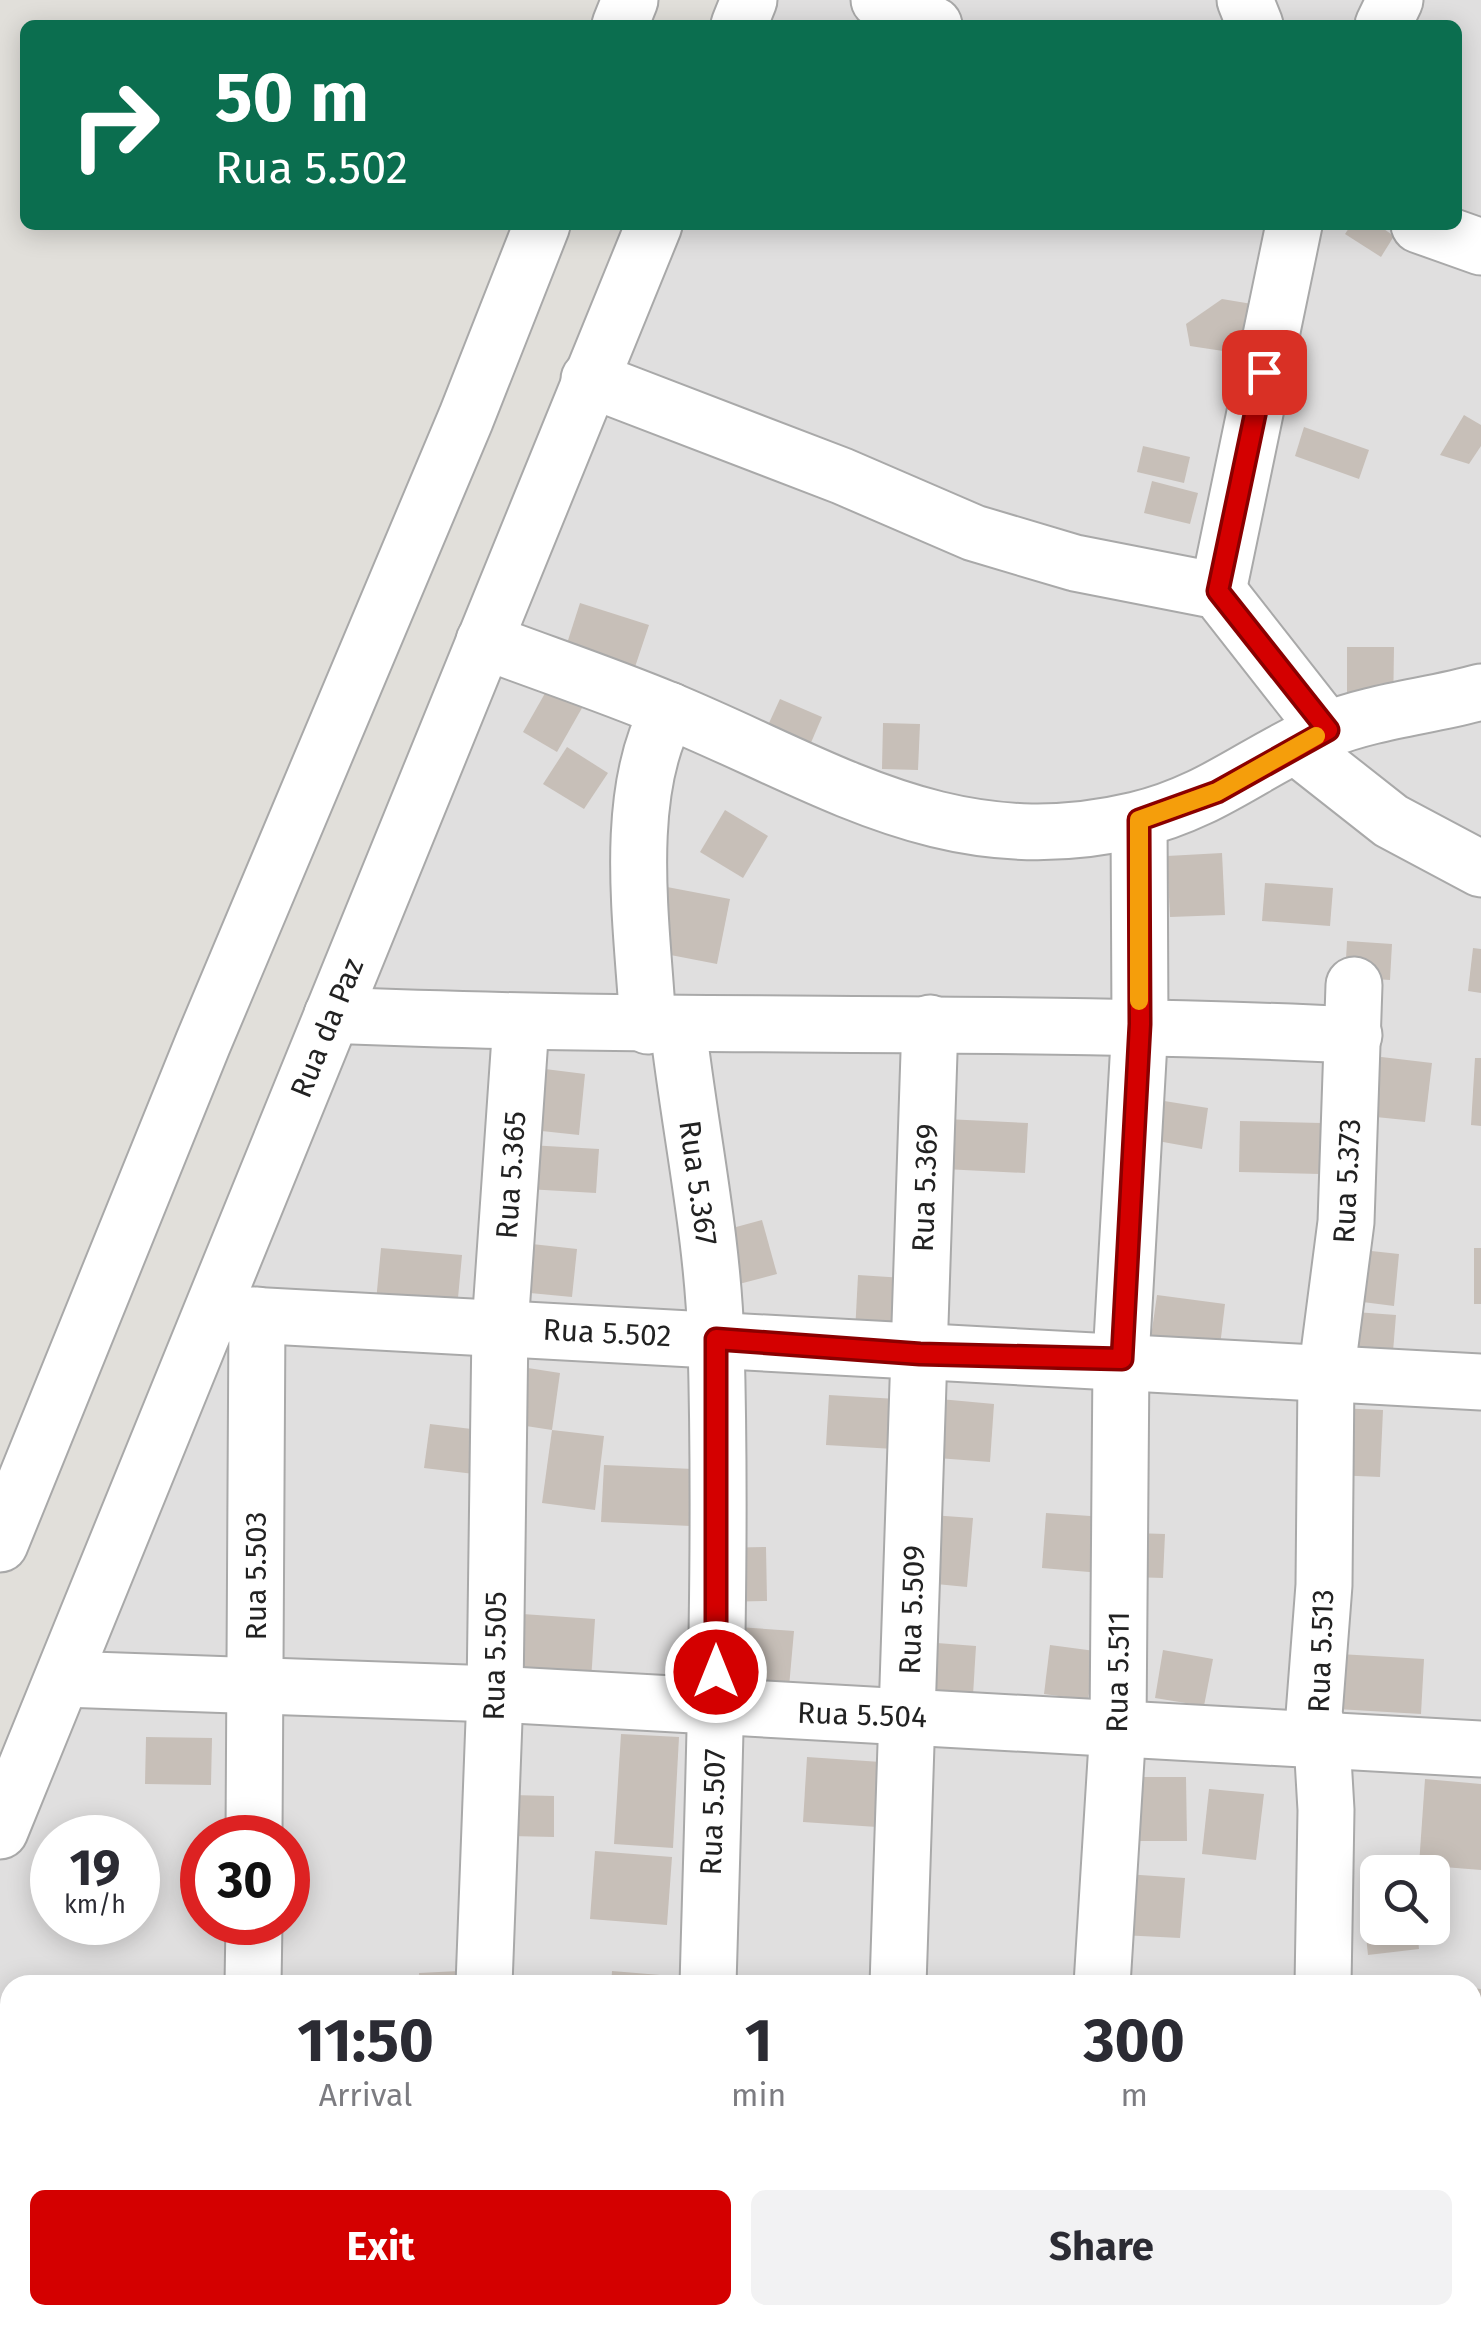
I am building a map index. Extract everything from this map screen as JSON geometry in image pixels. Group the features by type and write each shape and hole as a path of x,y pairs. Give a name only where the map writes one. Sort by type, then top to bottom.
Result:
{"street":[{"path":"879,0 923,20"},
{"path":"0,1544 540,230"},
{"name":"Rua da Paz","path":"0,1831 63,1678 235,1314 332,1015 652,230"},
{"path":"1293,230 1218,591 1312,739 1391,821 1481,868"},
{"path":"1433,230 1481,247"},
{"path":"589,380 842,476 974,532 1075,563 1218,591"},
{"path":"484,641 669,710 830,786 939,822 1006,832 1070,834 1139,820 1217,792 1312,739 1481,692"},
{"name":"Rua 5.367","path":"669,710 648,758 640,858 663,1026 706,1225 716,1339"},
{"name":"Rua 5.511","path":"1103,1975 1118,1727 1122,1359 1140,1024 1139,820"},
{"name":"Rua 5.373","path":"1140,1024 1354,1010 1346,1222 1326,1376"},
{"path":"332,1015 663,1026 1140,1024"},
{"name":"Rua 5.365","path":"500,1327 522,1023"},
{"name":"Rua 5.369","path":"920,1354 930,1023"},
{"name":"Rua 5.502","path":"235,1314 716,1339 920,1354 1122,1359 1326,1376 1481,1382"},
{"name":"Rua 5.503","path":"235,1314 255,1689 254,1815"},
{"name":"Rua 5.505","path":"484,1975 495,1694 500,1327"},
{"name":"Rua 5.507","path":"708,1975 716,1709 716,1339"},
{"name":"Rua 5.509","path":"898,1975 920,1354"},
{"name":"Rua 5.513","path":"1323,1975 1326,1810 1322,1741 1314,1715 1324,1585 1326,1376"},
{"name":"Rua 5.504","path":"63,1678 255,1689 495,1694 1481,1749"},
{"path":"253,1975 254,1945"}],"shaded area":[{"path":"0,0 739,0 731,20 20,20 20,230 646,230 0,1791"},
{"path":"739,0 1481,0 1481,1975 0,1975 0,1791 646,230 1462,230 1462,20 731,20"}],"building":[{"path":"1348,230 1385,230 1394,236 1381,257 1345,234"},
{"path":"1222,299 1264,306 1256,356 1190,346 1186,324"},
{"path":"1464,415 1481,425 1481,446 1469,464 1440,455"},
{"path":"1304,427 1369,450 1359,479 1295,456"},
{"path":"1143,446 1190,457 1184,483 1137,472"},
{"path":"1152,481 1198,493 1190,524 1144,513"},
{"path":"580,603 649,625 630,682 562,659"},
{"path":"1347,647 1394,647 1393,714 1347,714"},
{"path":"548,688 582,708 557,752 523,732"},
{"path":"780,699 822,717 801,766 758,747"},
{"path":"883,723 920,724 918,770 882,769"},
{"path":"567,747 608,773 584,809 543,784"},
{"path":"725,810 768,836 743,878 700,852"},
{"path":"1222,853 1225,915 1170,917 1167,856"},
{"path":"1265,883 1333,888 1330,926 1262,921"},
{"path":"667,887 730,899 717,964 655,952"},
{"path":"1347,941 1392,944 1390,980 1345,977"},
{"path":"1473,948 1481,949 1481,993 1468,991"},
{"path":"1373,1056 1432,1063 1425,1122 1366,1116"},
{"path":"1475,1058 1481,1058 1481,1126 1471,1125"},
{"path":"529,1067 585,1074 579,1135 523,1129"},
{"path":"1158,1100 1208,1108 1202,1149 1152,1140"},
{"path":"946,1119 1028,1123 1025,1173 944,1169"},
{"path":"1240,1121 1321,1123 1320,1174 1239,1172"},
{"path":"529,1145 599,1149 596,1193 527,1189"},
{"path":"762,1220 777,1274 739,1284 725,1230"},
{"path":"514,1242 577,1249 572,1297 509,1291"},
{"path":"381,1248 462,1255 456,1319 375,1312"},
{"path":"1474,1248 1481,1248 1481,1304 1474,1304"},
{"path":"1353,1249 1399,1254 1394,1306 1347,1300"},
{"path":"858,1275 904,1278 901,1335 855,1333"},
{"path":"1157,1295 1225,1304 1220,1346 1151,1337"},
{"path":"1342,1311 1396,1315 1391,1376 1337,1371"},
{"path":"515,1366 560,1373 552,1430 507,1423"},
{"path":"829,1395 897,1399 894,1449 826,1445"},
{"path":"929,1398 994,1404 990,1462 924,1457"},
{"path":"1336,1408 1383,1410 1380,1477 1334,1475"},
{"path":"430,1424 480,1430 474,1474 424,1468"},
{"path":"552,1430 604,1436 595,1510 542,1503"},
{"path":"604,1465 693,1469 691,1526 601,1522"},
{"path":"1046,1513 1105,1517 1101,1573 1042,1568"},
{"path":"931,1515 973,1518 967,1587 926,1583"},
{"path":"1134,1533 1165,1534 1163,1578 1131,1577"},
{"path":"766,1547 767,1601 718,1602 716,1548"},
{"path":"507,1613 595,1619 591,1681 502,1674"},
{"path":"738,1627 794,1631 789,1687 734,1682"},
{"path":"924,1642 976,1646 973,1695 921,1692"},
{"path":"1050,1645 1095,1651 1088,1700 1044,1694"},
{"path":"1163,1650 1213,1659 1204,1706 1155,1698"},
{"path":"1340,1654 1424,1659 1421,1714 1337,1709"},
{"path":"621,1734 679,1737 673,1848 614,1844"},
{"path":"146,1737 212,1738 211,1785 145,1784"},
{"path":"807,1757 881,1762 877,1827 803,1822"},
{"path":"1122,1777 1186,1777 1187,1841 1122,1841"},
{"path":"1425,1779 1481,1784 1481,1870 1450,1868 1450,1855 1420,1855"},
{"path":"1209,1789 1264,1794 1256,1860 1202,1854"},
{"path":"511,1795 554,1796 554,1837 510,1836"},
{"path":"595,1851 672,1857 667,1925 590,1919"},
{"path":"1125,1874 1185,1878 1180,1938 1121,1935"},
{"path":"1367,1945 1419,1945 1419,1949 1368,1955"},
{"path":"459,1971 459,1975 419,1975"},
{"path":"612,1971 660,1975 612,1975"}],"slow traffic":[{"path":"1139,1001 1139,820 1217,792 1316,736"}],"route":[{"path":"716,1672 716,1339 920,1354 1122,1359 1140,1024 1139,820 1217,792 1328,730 1218,591 1264,372"}]}
